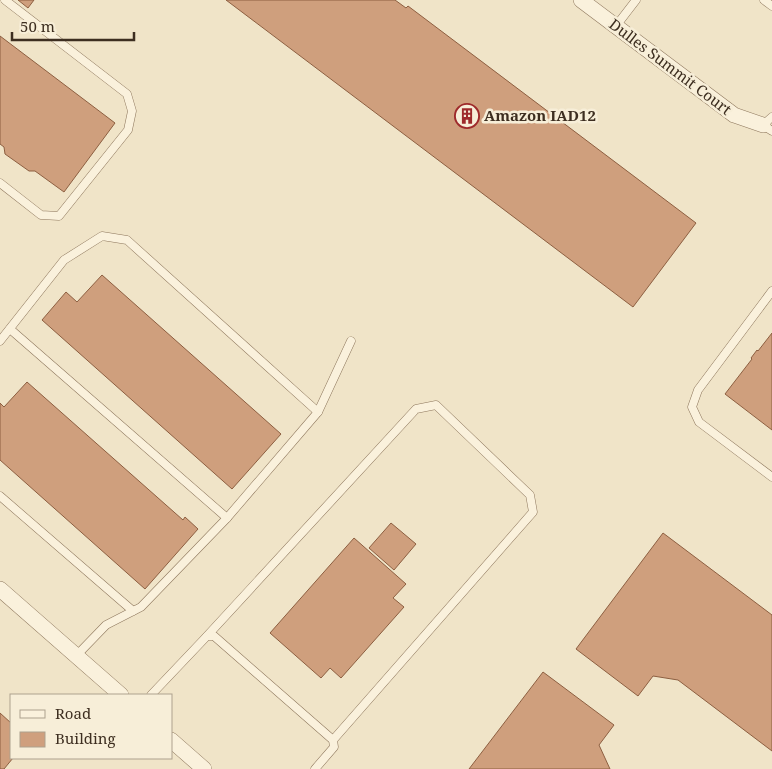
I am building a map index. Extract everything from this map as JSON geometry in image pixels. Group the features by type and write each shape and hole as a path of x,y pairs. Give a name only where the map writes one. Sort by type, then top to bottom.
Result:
{"street":[{"name":"Dulles Summit Court","path":"581,0 734,116 769,124"},
{"path":"0,589 120,694"},
{"path":"172,741 204,769"}],"lane":[{"path":"0,183 41,215 59,216 128,130 132,111 127,94 5,0"},
{"path":"616,26 636,0"},
{"path":"764,0 772,6"},
{"path":"0,341 64,260 102,236 127,240 318,412"},
{"path":"772,291 698,390 692,407 699,422 772,478"},
{"path":"10,329 227,518"},
{"path":"76,656 106,625 141,606 227,518 318,412 351,341"},
{"path":"152,694 416,409 436,405 530,495 533,512 333,740"},
{"path":"0,496 133,611"},
{"path":"207,636 214,636 333,740 334,747 315,769"}],"building":[{"path":"18,0 34,0 28,8"},
{"name":"Amazon IAD12","path":"226,0 395,0 406,8 408,6 696,223 633,307"},
{"path":"0,36 115,123 64,192 35,171 29,171 5,154 4,147 0,144"},
{"path":"102,275 281,434 232,489 42,320 66,292 77,302"},
{"path":"772,333 772,430 725,394 757,350"},
{"path":"27,382 183,520 185,517 198,529 145,589 0,460 0,403 4,407"},
{"path":"391,523 416,544 394,570 369,548"},
{"path":"663,533 772,615 772,751 678,680 653,676 638,696 576,649"},
{"path":"354,538 406,584 393,598 404,607 341,678 330,668 321,678 270,633"},
{"path":"543,672 614,725 599,745 610,769 469,769"},
{"path":"0,713 10,722 10,759 12,759 4,769 0,769"}],"place":[{"name":"Amazon IAD12","path":"467,116"}]}
